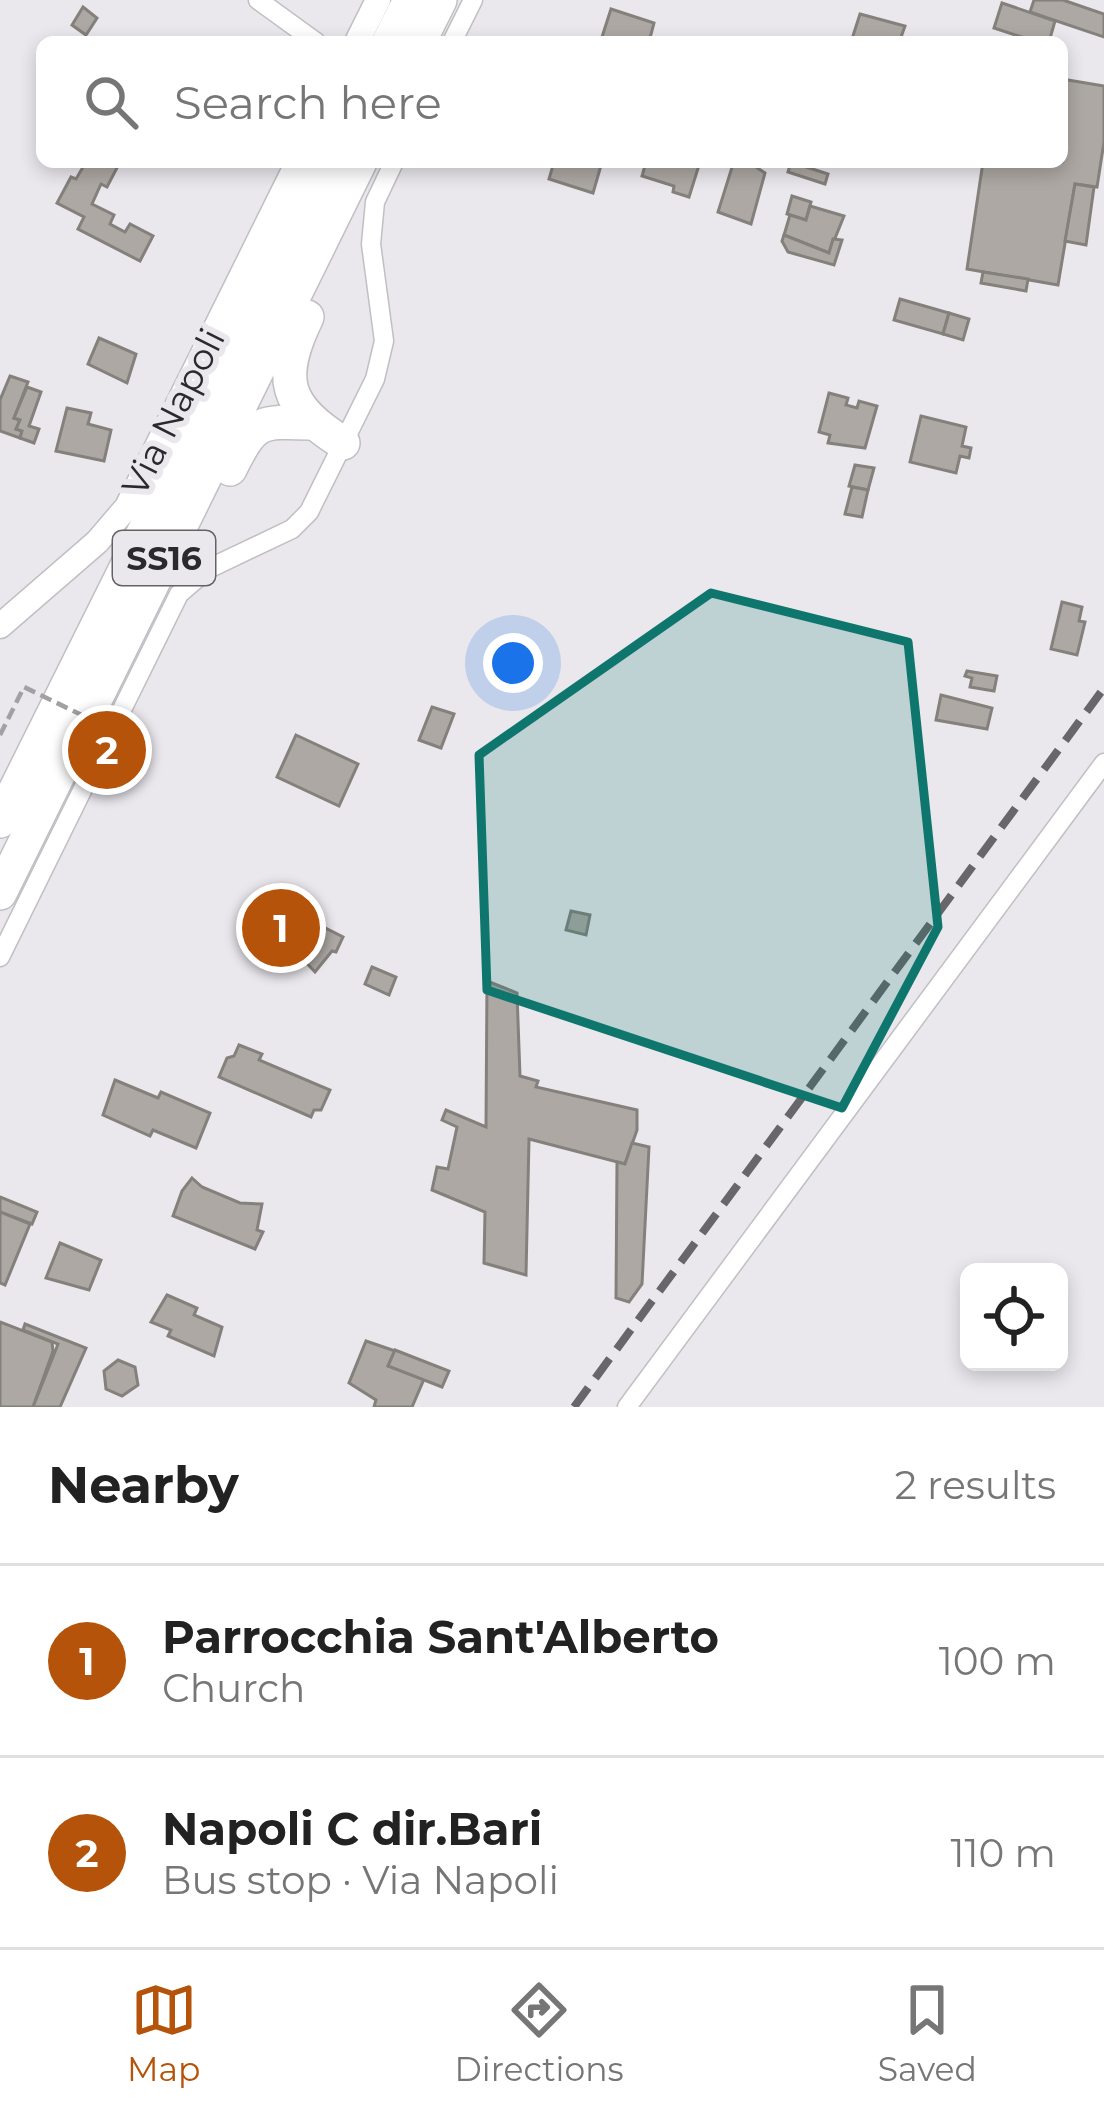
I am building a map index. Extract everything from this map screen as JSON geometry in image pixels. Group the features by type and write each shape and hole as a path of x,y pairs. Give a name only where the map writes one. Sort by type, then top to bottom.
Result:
{"highway":[{"path":"391,36 410,0"},
{"path":"422,36 440,0"},
{"name":"SS16","path":"0,821 325,168"},
{"name":"SS16","path":"0,893 357,168"},
{"path":"310,423 293,394 289,354 329,269 329,223"},
{"path":"169,548 202,524 246,437 262,423 275,419 310,423 343,443"},
{"path":"0,764 11,753 69,639 103,610"}],"street":[{"path":"258,0 308,36"},
{"path":"360,36 377,0"},
{"path":"455,36 473,0"},
{"name":"Via Napoli","path":"0,626 97,542 127,507 295,168"},
{"path":"0,957 178,594 208,569 292,529 309,512 375,379 384,340 371,244 375,202 391,168"},
{"path":"627,1407 1104,763"}],"path":[{"path":"0,735 24,687 128,737 100,794"}],"highlighted area":[{"path":"711,593 908,642 938,927 842,1108 487,990 479,755"}],"building":[{"path":"1034,0 1063,0 1104,14 1104,37 1030,12"},
{"path":"1002,3 1055,21 1051,36 1019,36 994,28"},
{"path":"83,7 97,18 86,35 72,25"},
{"path":"611,9 654,23 651,36 602,36"},
{"path":"860,14 905,26 901,36 853,36"},
{"path":"1068,80 1104,86 1104,142 1097,187 1075,184 1058,285 967,269 982,168 1068,168"},
{"path":"82,168 117,168 107,187 101,184 92,204 114,215 110,224 125,232 130,224 153,236 140,261 78,229 84,217 57,203 71,177 76,179"},
{"path":"552,168 600,168 593,193 549,179"},
{"path":"644,168 698,168 689,197 673,192 674,186 642,176"},
{"path":"732,168 758,168 765,173 751,224 718,212"},
{"path":"789,168 810,168 828,174 825,184 788,172"},
{"path":"1075,184 1094,187 1086,245 1065,241"},
{"path":"792,196 811,202 806,220 787,214"},
{"path":"810,206 844,216 829,253 784,235 790,215 806,220"},
{"path":"784,235 829,253 833,239 842,240 834,265 788,252"},
{"path":"983,272 1028,279 1026,291 981,283"},
{"path":"900,299 949,313 943,334 894,320"},
{"path":"949,313 969,319 963,340 943,334"},
{"path":"99,338 136,354 127,383 88,364"},
{"path":"10,376 28,382 14,418 20,420 16,429 22,431 20,438 0,431 0,400"},
{"path":"27,387 41,392 29,426 39,429 34,443 20,438 22,431 16,429 20,420 14,418"},
{"path":"829,393 848,398 846,405 857,408 859,401 877,406 865,448 828,443 830,435 819,432"},
{"path":"67,408 91,413 88,424 111,430 104,461 56,451"},
{"path":"921,416 966,427 962,446 971,448 969,458 960,456 956,473 910,462"},
{"path":"855,465 874,468 868,490 849,486"},
{"path":"852,487 868,490 862,517 845,514"},
{"path":"1062,602 1082,607 1079,621 1085,622 1077,655 1051,649"},
{"path":"967,671 997,676 994,691 970,687 972,678 965,676"},
{"path":"941,695 992,708 987,729 936,720"},
{"path":"432,707 454,714 441,748 419,740"},
{"path":"296,735 358,764 339,806 277,777"},
{"path":"266,898 343,937 336,952 315,972 301,957 250,940 252,923"},
{"path":"571,911 590,915 586,935 566,930"},
{"path":"372,967 396,977 389,995 365,984"},
{"path":"487,981 517,993 520,1076 538,1081 536,1087 637,1110 637,1130 625,1164 529,1139 526,1275 484,1263 485,1212 432,1190 437,1167 448,1169 457,1127 442,1120 446,1110 486,1127"},
{"path":"239,1045 262,1054 259,1060 330,1090 321,1110 314,1110 311,1117 219,1077"},
{"path":"115,1080 158,1098 161,1092 210,1113 196,1148 153,1130 150,1136 103,1115"},
{"path":"632,1143 649,1147 642,1284 629,1302 616,1298 617,1162 625,1164"},
{"path":"192,1178 240,1203 262,1204 257,1230 263,1232 255,1249 173,1216"},
{"path":"0,1197 37,1212 32,1224 0,1212"},
{"path":"0,1212 30,1224 5,1285 0,1283"},
{"path":"60,1243 101,1260 89,1290 46,1278"},
{"path":"167,1295 197,1308 194,1315 222,1327 214,1356 168,1336 171,1330 151,1322"},
{"path":"0,1322 52,1342 33,1407 0,1407"},
{"path":"25,1324 86,1348 60,1407 33,1407 58,1344 23,1330"},
{"path":"366,1341 395,1351 388,1366 424,1379 412,1407 374,1407 376,1400 349,1383"},
{"path":"395,1350 449,1371 442,1387 388,1366"},
{"path":"118,1360 135,1367 138,1385 122,1396 106,1389 104,1371"}],"railway":[{"path":"574,1407 1104,688"}],"place":[{"name":"Napoli C dir.Bari","path":"107,750"},
{"name":"Parrocchia Sant'Alberto","path":"281,928"}]}
